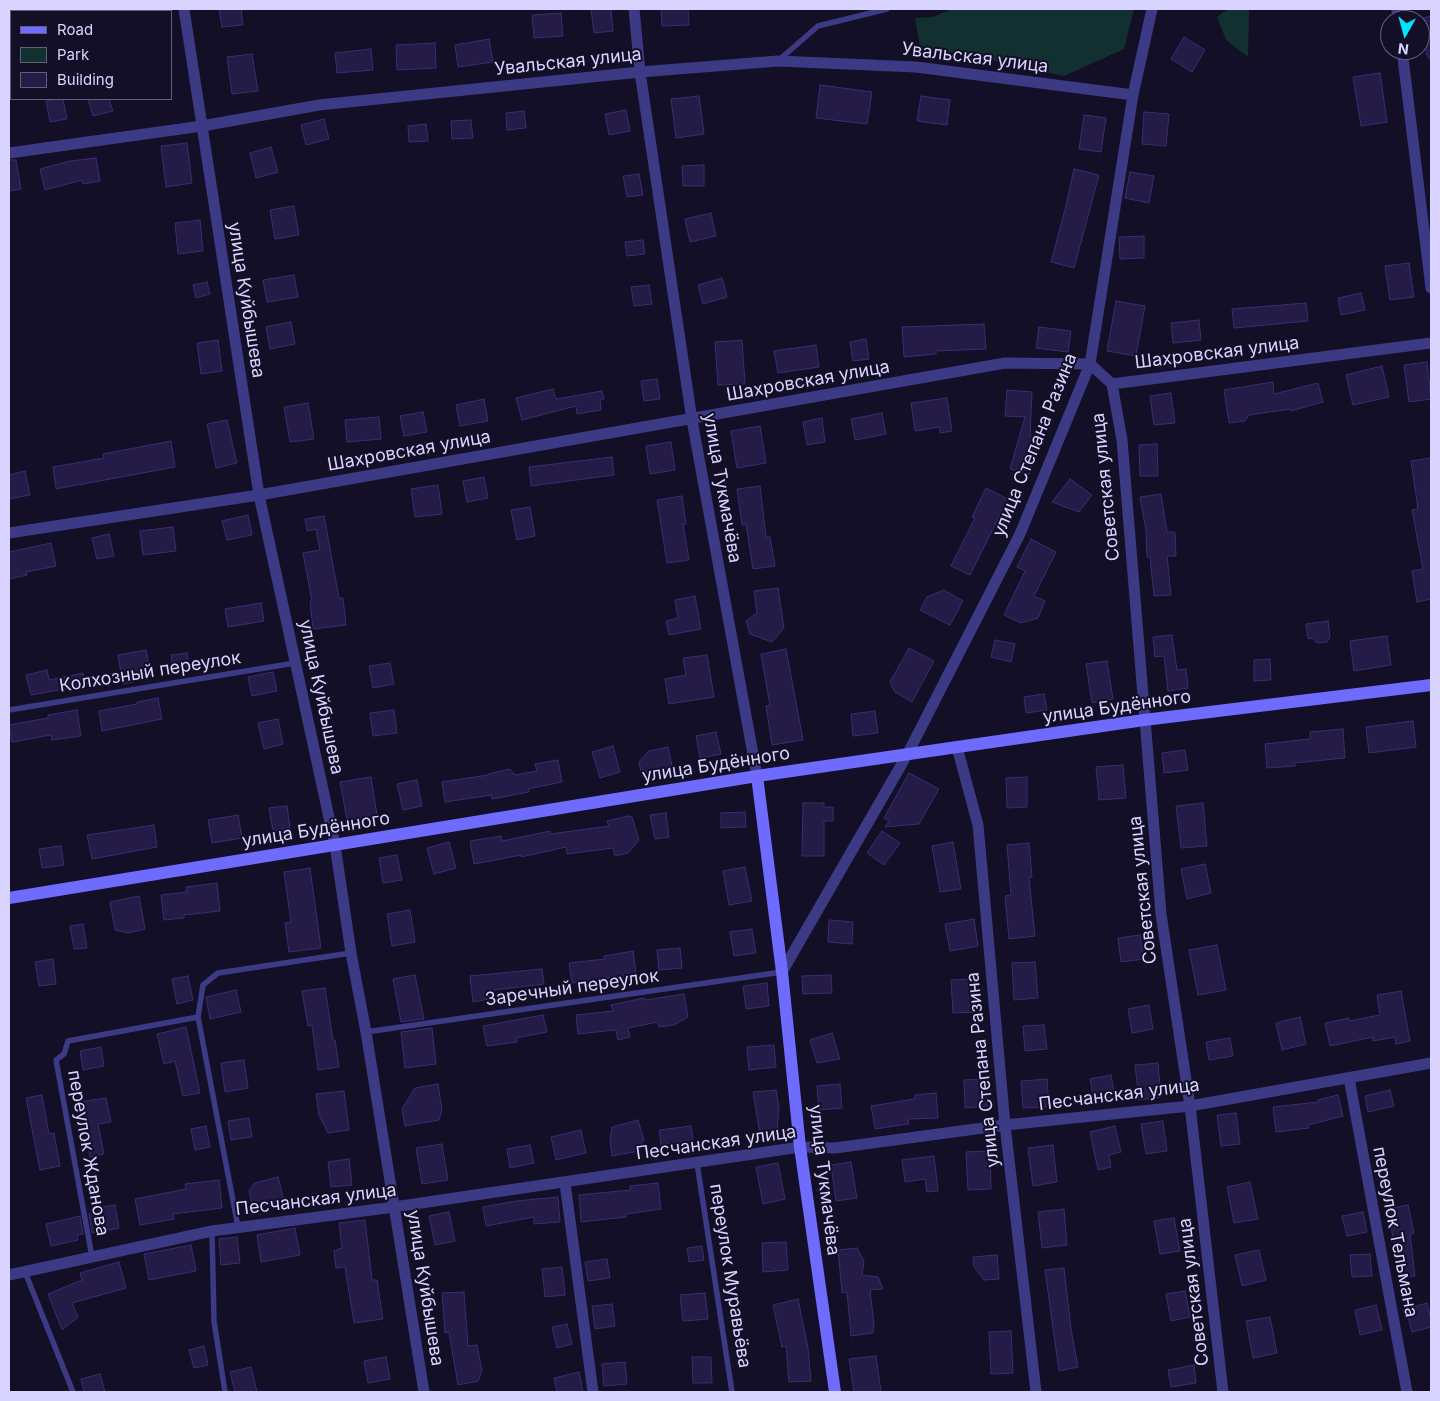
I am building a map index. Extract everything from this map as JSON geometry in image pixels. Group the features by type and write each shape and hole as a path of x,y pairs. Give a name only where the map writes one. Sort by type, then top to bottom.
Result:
{"street":[{"name":"улица Куйбышева","path":"184,9 259,496 335,845 351,953 366,1032 424,1392"},
{"name":"улица Тукмачёва","path":"634,9 640,72 692,420 757,776 782,972 800,1148 835,1392"},
{"name":"улица Степана Разина","path":"907,755 1020,534 1090,364 1133,95 1152,9"},
{"name":"Увальская улица","path":"9,153 202,126 319,105 640,72 778,60 916,67 1133,95"},
{"path":"1403,60 1431,288"},
{"name":"Шахровская улица","path":"9,533 259,496 1006,364 1090,364 1112,384 1431,343"},
{"name":"Советская улица","path":"1112,384 1122,440 1161,914 1190,1106 1223,1392"},
{"name":"улица Будённого","path":"9,898 757,776 1144,720 1431,685"},
{"name":"улица Степана Разина","path":"957,747 978,825 1005,1125 1036,1392"},
{"path":"782,972 907,755"},
{"name":"Песчанская улица","path":"9,1275 212,1231 394,1207 800,1148 835,1148 1005,1125 1190,1106 1431,1063"},
{"name":"переулок Тельмана","path":"1349,1078 1407,1392"},
{"path":"566,1182 593,1392"}],"lane":[{"path":"778,60 818,26 887,9"},
{"name":"Колхозный переулок","path":"9,710 296,663"},
{"path":"238,1228 198,1016 203,985 218,973 351,953"},
{"name":"Заречный переулок","path":"366,1032 782,972"},
{"name":"переулок Жданова","path":"92,1257 56,1060 64,1054 68,1041 198,1016"},
{"name":"переулок Муравьёва","path":"697,1163 732,1392"},
{"path":"212,1231 214,1321 225,1392"},
{"path":"25,1272 73,1392"}],"green space":[{"path":"952,9 1134,9 1124,49 1064,76 984,58 920,47 915,18 933,17"},
{"path":"1228,9 1249,10 1248,57 1226,40 1217,17"}],"building":[{"path":"219,9 241,9 243,25 222,27"},
{"path":"591,9 611,9 613,31 594,33"},
{"path":"661,9 688,9 689,25 662,26"},
{"path":"561,13 563,36 534,38 532,15"},
{"path":"1431,16 1431,58 1430,58"},
{"path":"1184,37 1205,50 1192,72 1171,59"},
{"path":"489,39 493,62 458,67 455,45"},
{"path":"435,43 436,68 397,70 396,45"},
{"path":"371,49 373,70 337,73 335,53"},
{"path":"252,54 258,91 232,94 227,57"},
{"path":"1380,73 1387,122 1361,126 1353,77"},
{"path":"820,85 872,92 867,124 816,118"},
{"path":"699,96 704,134 676,138 671,99"},
{"path":"921,96 950,100 947,125 917,121"},
{"path":"63,100 67,119 50,122 46,101"},
{"path":"88,100 109,100 113,111 93,116"},
{"path":"626,110 630,131 609,135 605,114"},
{"path":"524,111 526,128 507,130 506,113"},
{"path":"1144,112 1169,114 1166,146 1142,144"},
{"path":"1084,115 1106,118 1101,152 1079,149"},
{"path":"324,119 329,139 306,145 301,125"},
{"path":"471,120 473,138 452,139 451,121"},
{"path":"426,124 428,141 409,142 408,126"},
{"path":"187,143 192,183 166,187 161,146"},
{"path":"271,147 278,172 256,178 250,153"},
{"path":"96,158 100,181 83,184 82,180 45,190 40,169 70,161"},
{"path":"9,160 16,160 21,189 9,191"},
{"path":"704,165 704,186 683,186 682,166"},
{"path":"1074,169 1099,175 1074,268 1051,262"},
{"path":"1130,172 1154,176 1149,203 1125,198"},
{"path":"639,174 643,195 627,197 623,176"},
{"path":"294,206 299,235 275,239 270,210"},
{"path":"711,213 716,236 690,242 685,219"},
{"path":"200,220 203,251 178,254 175,223"},
{"path":"1144,236 1144,258 1120,259 1119,237"},
{"path":"643,240 645,254 627,256 625,242"},
{"path":"1409,263 1414,297 1390,300 1385,266"},
{"path":"294,275 298,297 267,302 263,280"},
{"path":"722,278 727,297 703,304 698,285"},
{"path":"207,282 210,294 196,298 193,285"},
{"path":"649,285 652,304 634,306 631,287"},
{"path":"1361,293 1365,310 1341,315 1338,298"},
{"path":"1116,301 1145,306 1136,356 1107,351"},
{"path":"1306,303 1308,321 1234,328 1232,309"},
{"path":"1199,320 1201,340 1173,343 1171,323"},
{"path":"291,322 295,344 270,349 266,327"},
{"path":"984,324 986,349 936,351 936,354 904,357 902,327"},
{"path":"1039,327 1071,331 1068,352 1036,348"},
{"path":"866,339 869,359 853,361 850,342"},
{"path":"218,340 222,371 201,374 197,343"},
{"path":"742,340 745,384 718,385 715,342"},
{"path":"816,345 819,367 778,373 774,351"},
{"path":"1427,362 1431,399 1409,402 1404,365"},
{"path":"1382,366 1389,397 1353,405 1346,375"},
{"path":"657,379 660,399 644,401 641,381"},
{"path":"1273,382 1274,394 1318,383 1323,402 1291,411 1290,409 1249,415 1245,421 1229,423 1224,390"},
{"path":"553,389 556,399 602,391 604,399 600,400 601,410 577,414 576,406 522,420 516,398"},
{"path":"1007,390 1032,392 1030,436 1039,439 1029,475 1010,469 1025,417 1005,416"},
{"path":"1171,393 1175,423 1154,425 1150,396"},
{"path":"947,398 952,431 940,433 940,427 915,431 911,403"},
{"path":"484,399 488,421 460,426 456,405"},
{"path":"308,403 314,439 290,442 284,407"},
{"path":"423,412 427,432 404,436 400,416"},
{"path":"882,413 886,434 855,440 851,419"},
{"path":"379,417 381,439 347,442 345,420"},
{"path":"822,418 825,442 807,445 803,422"},
{"path":"227,420 237,463 216,468 207,424"},
{"path":"760,426 766,463 737,468 731,431"},
{"path":"171,441 175,467 56,489 53,467 104,458 103,454"},
{"path":"671,442 675,470 650,474 646,446"},
{"path":"1157,444 1158,476 1140,476 1139,445"},
{"path":"612,457 614,475 531,486 529,467"},
{"path":"1431,458 1431,599 1417,602 1412,571 1423,569 1412,510 1418,509 1411,461"},
{"path":"25,471 30,495 9,499 9,475"},
{"path":"484,477 488,498 467,502 463,481"},
{"path":"1070,479 1092,495 1079,512 1052,502"},
{"path":"438,485 442,514 415,517 411,489"},
{"path":"760,486 766,537 770,537 775,566 753,569 746,524 742,525 737,489"},
{"path":"986,488 1008,499 970,575 951,566 975,518 972,517"},
{"path":"1161,494 1167,532 1175,532 1176,556 1167,556 1171,595 1154,596 1150,557 1147,557 1146,531 1140,497"},
{"path":"682,496 686,524 683,524 689,560 667,563 657,500"},
{"path":"530,507 535,536 517,540 511,510"},
{"path":"248,515 252,535 227,540 222,521"},
{"path":"324,516 339,598 343,598 346,625 313,629 310,602 312,601 303,553 320,550 316,529 307,531 305,519"},
{"path":"173,527 176,551 143,555 140,531"},
{"path":"109,534 114,556 97,559 92,538"},
{"path":"1031,539 1056,552 1034,596 1045,601 1038,618 1021,623 1004,615 1025,571 1017,567"},
{"path":"51,543 56,566 26,572 27,575 9,579 9,552"},
{"path":"778,588 784,628 772,642 750,634 746,621 757,613 754,591"},
{"path":"944,590 963,601 950,625 920,610 927,597"},
{"path":"695,596 701,629 669,635 666,621 678,618 675,600"},
{"path":"261,603 264,621 228,627 225,609"},
{"path":"1328,621 1330,637 1327,642 1317,643 1313,638 1308,639 1306,624"},
{"path":"1172,635 1177,670 1186,669 1188,688 1168,691 1164,656 1155,657 1153,637"},
{"path":"1387,636 1391,665 1354,671 1350,641"},
{"path":"995,640 1015,644 1011,662 991,657"},
{"path":"909,648 934,661 912,702 895,692 890,682"},
{"path":"786,649 803,740 772,745 766,706 770,705 761,654"},
{"path":"146,650 150,670 131,673 133,682 123,684 118,655"},
{"path":"187,653 189,666 173,669 171,655"},
{"path":"707,655 714,697 669,704 665,679 686,675 683,658"},
{"path":"1270,659 1271,680 1254,681 1254,660"},
{"path":"1107,661 1113,699 1092,703 1086,664"},
{"path":"390,663 394,684 373,688 369,666"},
{"path":"47,670 49,680 83,673 85,685 31,695 26,675"},
{"path":"273,672 277,691 252,696 248,677"},
{"path":"1044,694 1047,710 1026,713 1024,697"},
{"path":"158,698 162,719 102,731 99,711"},
{"path":"77,710 81,736 52,740 51,735 12,742 9,725 48,718 48,715"},
{"path":"394,710 397,733 373,736 370,713"},
{"path":"875,711 878,733 853,736 851,714"},
{"path":"278,719 283,744 264,749 258,723"},
{"path":"1413,721 1416,747 1369,753 1366,727"},
{"path":"1343,729 1345,758 1295,763 1295,766 1267,768 1265,744 1310,739 1310,732"},
{"path":"716,732 721,754 700,758 696,736"},
{"path":"613,746 620,772 600,778 592,752"},
{"path":"668,747 673,770 642,777 639,762 649,751"},
{"path":"1185,750 1188,770 1164,773 1162,753"},
{"path":"558,760 562,782 528,789 529,792 492,799 492,795 445,802 442,782 488,775 510,769 515,775 537,771 535,764"},
{"path":"1123,765 1126,798 1099,800 1096,767"},
{"path":"909,773 939,789 919,824 885,827 889,821 884,818"},
{"path":"371,777 377,815 347,820 340,782"},
{"path":"1027,777 1027,807 1007,808 1006,778"},
{"path":"417,780 422,806 403,810 397,784"},
{"path":"803,803 824,803 824,807 833,807 833,821 824,821 824,856 802,856"},
{"path":"1203,803 1207,846 1181,848 1176,806"},
{"path":"287,806 290,828 273,831 269,808"},
{"path":"745,812 746,827 721,828 721,813"},
{"path":"666,813 669,837 655,839 650,815"},
{"path":"238,815 242,838 212,843 208,820"},
{"path":"628,816 632,817 639,840 628,853 615,856 613,848 567,854 566,847 521,857 521,855 474,864 470,841 501,836 502,841 550,831 550,834 609,826 607,821"},
{"path":"154,825 157,847 92,859 87,835"},
{"path":"882,831 900,843 884,865 867,853"},
{"path":"449,842 456,868 434,874 427,848"},
{"path":"953,842 961,889 940,892 932,846"},
{"path":"1029,843 1032,877 1029,878 1035,936 1009,939 1005,896 1011,895 1007,845"},
{"path":"61,846 64,865 42,868 39,849"},
{"path":"397,855 402,880 383,883 379,858"},
{"path":"1205,864 1211,893 1187,899 1181,869"},
{"path":"745,867 752,901 729,905 723,871"},
{"path":"310,868 321,948 289,952 285,923 291,922 284,872"},
{"path":"217,883 220,911 184,915 184,918 164,920 161,895 187,892 186,887"},
{"path":"139,896 145,929 128,933 115,930 110,902"},
{"path":"410,910 415,942 392,946 387,914"},
{"path":"974,919 978,946 950,951 945,924"},
{"path":"829,920 853,922 852,944 828,942"},
{"path":"83,924 87,948 74,949 70,926"},
{"path":"752,929 756,953 734,956 730,932"},
{"path":"1140,935 1144,959 1121,962 1118,938"},
{"path":"1217,945 1226,990 1198,995 1189,950"},
{"path":"680,948 682,968 659,970 657,950"},
{"path":"633,951 636,974 572,983 569,963 605,959 604,956"},
{"path":"53,959 56,984 39,986 35,962"},
{"path":"1035,962 1038,998 1014,1000 1012,963"},
{"path":"542,969 544,984 494,990 495,998 473,1002 470,976"},
{"path":"415,975 424,1019 401,1022 393,979"},
{"path":"831,975 832,993 803,994 802,976"},
{"path":"188,976 193,1000 177,1004 172,979"},
{"path":"973,979 975,1012 953,1013 951,980"},
{"path":"767,983 769,1006 746,1009 743,986"},
{"path":"325,988 339,1067 318,1070 312,1025 308,1026 302,991"},
{"path":"236,990 241,1012 210,1019 206,997"},
{"path":"1401,991 1410,1041 1396,1044 1395,1037 1373,1041 1373,1037 1330,1046 1325,1023 1380,1015 1377,995"},
{"path":"684,994 688,1017 674,1025 659,1027 658,1022 628,1028 630,1037 618,1040 616,1030 578,1034 576,1015 613,1011 611,1005 644,998 645,1000"},
{"path":"1149,1005 1153,1029 1132,1033 1128,1009"},
{"path":"543,1015 547,1032 516,1038 517,1042 487,1046 483,1026"},
{"path":"1300,1017 1306,1044 1282,1050 1276,1023"},
{"path":"1044,1025 1047,1049 1025,1051 1023,1026"},
{"path":"186,1027 200,1093 183,1096 175,1061 164,1064 157,1034"},
{"path":"432,1028 436,1064 405,1068 401,1032"},
{"path":"832,1033 840,1059 817,1063 810,1040"},
{"path":"1230,1038 1233,1056 1209,1060 1206,1042"},
{"path":"774,1045 776,1067 749,1070 747,1047"},
{"path":"101,1047 104,1066 83,1070 80,1051"},
{"path":"244,1060 248,1088 225,1092 221,1063"},
{"path":"1158,1063 1161,1097 1139,1100 1135,1065"},
{"path":"1111,1075 1115,1097 1094,1100 1090,1079"},
{"path":"985,1079 987,1106 965,1108 964,1080"},
{"path":"1047,1079 1049,1107 1023,1108 1021,1081"},
{"path":"438,1084 442,1110 439,1120 405,1126 402,1109 415,1088"},
{"path":"840,1084 842,1108 819,1110 817,1086"},
{"path":"776,1090 779,1108 777,1131 760,1134 753,1092"},
{"path":"1390,1090 1394,1106 1368,1112 1365,1096"},
{"path":"344,1091 349,1130 328,1133 319,1115 316,1094"},
{"path":"936,1093 938,1118 908,1119 909,1124 875,1129 871,1106 915,1099 915,1095"},
{"path":"42,1095 49,1134 54,1133 60,1166 40,1170 26,1098"},
{"path":"1338,1095 1343,1116 1308,1125 1309,1128 1276,1132 1273,1107 1318,1102 1318,1100"},
{"path":"106,1098 111,1122 98,1124 104,1154 90,1157 80,1102"},
{"path":"1236,1113 1240,1144 1221,1146 1217,1115"},
{"path":"249,1118 252,1137 231,1140 228,1121"},
{"path":"638,1120 644,1140 634,1152 612,1156 610,1139 612,1127"},
{"path":"1163,1121 1167,1151 1146,1154 1141,1124"},
{"path":"206,1126 210,1147 195,1150 191,1129"},
{"path":"691,1126 693,1140 661,1145 659,1130"},
{"path":"1115,1126 1121,1152 1109,1155 1111,1167 1098,1170 1090,1132"},
{"path":"581,1130 586,1153 556,1160 551,1137"},
{"path":"442,1144 448,1180 422,1184 416,1148"},
{"path":"530,1145 534,1163 510,1168 507,1149"},
{"path":"1053,1145 1057,1182 1033,1186 1028,1148"},
{"path":"990,1151 991,1189 968,1190 966,1152"},
{"path":"934,1156 938,1191 927,1192 925,1179 905,1182 902,1160"},
{"path":"349,1159 352,1185 331,1187 328,1162"},
{"path":"851,1162 857,1198 836,1201 831,1165"},
{"path":"778,1163 785,1199 763,1204 756,1167"},
{"path":"278,1177 284,1201 253,1208 249,1191 255,1183"},
{"path":"219,1180 222,1208 173,1214 174,1219 140,1225 135,1199 186,1189 185,1184"},
{"path":"1250,1182 1258,1219 1234,1223 1227,1187"},
{"path":"658,1183 661,1209 626,1214 626,1217 581,1222 579,1195 630,1190 630,1186"},
{"path":"558,1197 560,1222 534,1224 534,1217 486,1226 483,1207 516,1201"},
{"path":"115,1205 119,1228 92,1233 89,1214 92,1213 91,1209"},
{"path":"1408,1205 1414,1233 1410,1234 1415,1276 1398,1278 1388,1209"},
{"path":"1064,1209 1067,1245 1042,1248 1038,1212"},
{"path":"449,1212 455,1241 435,1245 429,1216"},
{"path":"1363,1212 1367,1232 1347,1236 1342,1216"},
{"path":"80,1216 83,1234 77,1235 78,1240 51,1246 46,1224"},
{"path":"1174,1218 1180,1251 1160,1254 1154,1221"},
{"path":"365,1220 372,1280 377,1280 383,1319 354,1323 345,1267 336,1268 334,1251 342,1248 339,1223"},
{"path":"295,1228 300,1255 261,1262 257,1235"},
{"path":"237,1237 240,1263 221,1265 219,1239"},
{"path":"786,1242 788,1270 763,1272 762,1243"},
{"path":"191,1245 196,1271 149,1280 144,1254"},
{"path":"702,1246 704,1260 689,1262 687,1248"},
{"path":"857,1248 864,1261 862,1275 878,1277 883,1289 870,1290 874,1325 873,1333 851,1336 847,1292 842,1293 838,1250"},
{"path":"1259,1250 1266,1280 1242,1286 1235,1255"},
{"path":"1370,1254 1372,1276 1352,1277 1350,1255"},
{"path":"997,1255 999,1279 984,1280 974,1267 973,1257"},
{"path":"607,1259 610,1278 588,1281 585,1262"},
{"path":"119,1262 126,1288 72,1303 78,1317 62,1330 48,1294 82,1280 80,1273"},
{"path":"562,1267 565,1295 545,1297 542,1269"},
{"path":"1064,1268 1071,1329 1078,1367 1059,1371 1045,1270"},
{"path":"1185,1291 1190,1317 1171,1321 1166,1294"},
{"path":"464,1292 468,1346 477,1345 482,1371 478,1381 458,1385 449,1332 445,1333 442,1293"},
{"path":"705,1293 708,1319 683,1321 680,1295"},
{"path":"798,1299 808,1348 811,1381 789,1382 786,1346 782,1347 773,1305"},
{"path":"1427,1303 1431,1327 1412,1332 1406,1309"},
{"path":"612,1304 615,1326 595,1329 592,1306"},
{"path":"1376,1305 1382,1330 1360,1335 1355,1310"},
{"path":"1270,1317 1277,1353 1253,1358 1246,1321"},
{"path":"567,1324 572,1344 557,1348 552,1327"},
{"path":"1011,1331 1013,1373 991,1374 989,1332"},
{"path":"204,1346 208,1365 194,1368 189,1350"},
{"path":"876,1356 881,1392 854,1392 849,1359"},
{"path":"386,1357 390,1379 368,1383 364,1361"},
{"path":"692,1357 711,1357 712,1383 693,1383"},
{"path":"625,1362 627,1384 604,1386 602,1364"},
{"path":"1194,1365 1196,1383 1171,1387 1168,1370"},
{"path":"251,1367 257,1392 235,1392 230,1372"},
{"path":"579,1372 583,1392 557,1392 554,1378"},
{"path":"100,1374 105,1392 84,1392 81,1379"}]}
